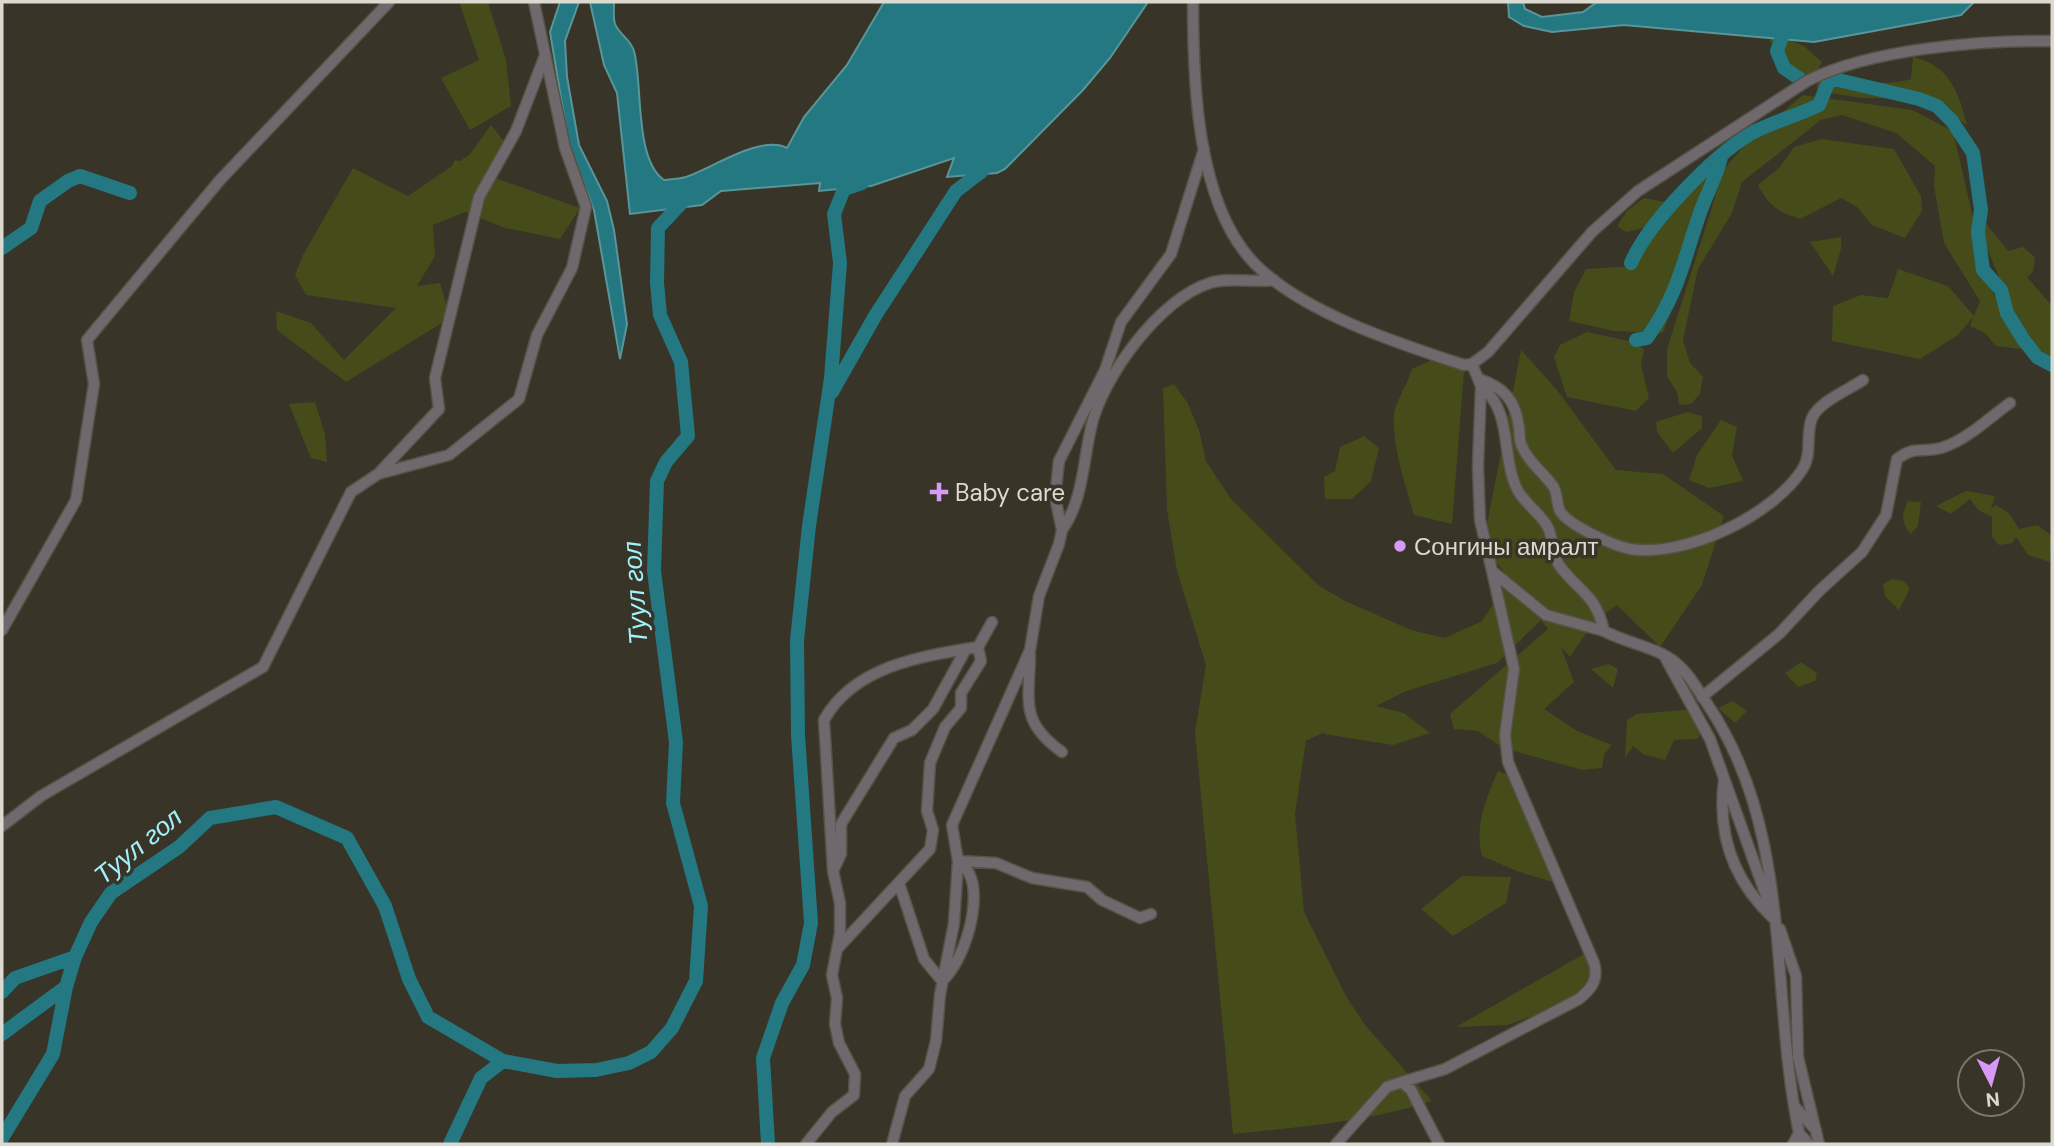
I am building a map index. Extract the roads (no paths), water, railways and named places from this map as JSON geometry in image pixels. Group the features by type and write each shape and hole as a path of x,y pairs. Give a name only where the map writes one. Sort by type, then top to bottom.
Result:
{"street":[{"path":"2,630 76,500 94,384 87,340 220,180 389,2"},
{"path":"378,474 449,455 519,399 537,335 572,268 586,207 565,148 534,2"},
{"path":"1193,2 1193,62 1205,146 1220,211 1254,263 1306,302 1405,345 1464,365 1472,364 1488,352 1592,232 1638,191 1807,81 1833,68 1878,58 2020,41 2052,41"},
{"path":"2,826 41,796 263,667 351,492 378,474 439,409 435,378 479,197 516,131 545,58"},
{"path":"1062,530 1055,497 1059,461 1105,370 1121,322 1171,254 1205,146"},
{"path":"1062,752 1044,739 1032,724 1029,701 1030,650 1038,596 1055,560 1062,530 1076,501 1096,406 1132,348 1164,312 1199,287 1226,281 1274,280"},
{"path":"1472,364 1480,382 1499,408 1507,436 1510,470 1520,494 1548,525 1552,550 1559,564 1598,608 1604,631"},
{"path":"1480,382 1508,393 1515,408 1521,445 1535,469 1555,489 1559,510 1571,522 1629,549 1669,550 1696,543 1765,506 1800,473 1809,458 1812,420 1818,410 1863,380"},
{"path":"1336,1144 1387,1087 1445,1069 1579,999 1596,978 1594,963 1508,762 1505,735 1514,669 1483,538 1478,497 1480,382"},
{"path":"1702,696 1779,634 1819,591 1863,552 1886,515 1893,468 1897,459 1909,450 1937,449 1953,443 2010,403"},
{"path":"1492,571 1546,615 1604,631 1664,655 1677,663 1702,696 1747,778 1772,877 1794,1107 1803,1144"},
{"path":"837,949 930,849 933,830 927,811 930,763 945,727 961,708 961,693 981,661 978,647 992,622"},
{"path":"806,1144 832,1112 854,1095 855,1074 839,1043 835,1024 837,998 832,975 837,949 839,903 833,872 824,720 834,702 866,678 906,660 978,647"},
{"path":"833,872 841,854 841,824 894,738 912,730 933,709 966,649"},
{"path":"892,1144 905,1096 929,1069 954,923 958,861 952,825 1030,650"},
{"path":"1664,655 1710,739 1796,976 1798,1057 1819,1144"},
{"path":"1724,780 1721,804 1724,833 1736,873 1748,893 1777,922"},
{"path":"958,861 996,863 1032,878 1087,887 1102,900 1131,915 1140,918 1151,914"},
{"path":"942,981 954,971 962,954 971,917 970,874 958,861"},
{"path":"899,883 924,959 942,981"},
{"path":"1794,1107 1802,1079"},
{"path":"1402,1082 1411,1090 1439,1144"},
{"path":"1794,1107 1816,1131"},
{"path":"1793,1144 1799,1133"},
{"path":"1799,1133 1809,1144"}],"water":[{"path":"560,2 579,2 565,41 567,77 579,145 607,201 614,230 627,324 620,359 594,210 569,146 550,32"},
{"path":"590,2 614,2 615,24 634,51 641,120 648,156 654,170 664,180 686,177 750,149 776,145 787,148 804,117 847,65 884,2 1148,2 1110,58 1083,90 1005,169 997,173 947,177 954,158 871,186 819,191 820,183 721,191 702,205 630,214 617,93 604,65"},
{"path":"1508,2 1523,2 1525,9 1542,17 1583,12 1597,2 1974,2 1961,15 1814,42 1624,25 1552,32 1524,26 1509,17"}],"waterway":[{"path":"1787,23 1777,51 1784,68 1800,79"},
{"path":"1631,263 1651,229 1700,174 1750,134 1819,105 1830,78 1919,99 1937,106 1952,121 1973,153 1981,210 1978,232 1983,270 2001,290 2007,313 2023,339 2037,357 2052,365"},
{"path":"1636,340 1647,338 1673,291 1721,157"},
{"path":"832,392 875,316 956,191 981,172 988,161"},
{"path":"2,248 31,228 40,201 68,181 80,176 130,193"},
{"name":"Туул гол","path":"768,1144 763,1058 782,1003 803,965 811,923 798,735 797,640 809,526 831,378 840,263 834,214 844,189 862,183"},
{"name":"Туул гол","path":"2,1138 53,1054 66,987 75,957 91,922 111,893 179,847 210,818 276,807 347,838 385,906 409,979 428,1017 503,1061 557,1071 596,1070 629,1063 651,1052 672,1028 696,981 701,906 673,803 676,742 654,571 657,481 666,462 688,436 681,362 660,315 657,283 658,228 688,196"},
{"name":"Туул гол","path":"2,992 15,978 75,957"},
{"path":"2,1034 66,987"},
{"name":"Туул гол","path":"450,1144 481,1078 503,1061"}],"place":[{"name":"Baby care","path":"939,492"},
{"name":"Сонгины амралт","path":"1400,546"}]}
